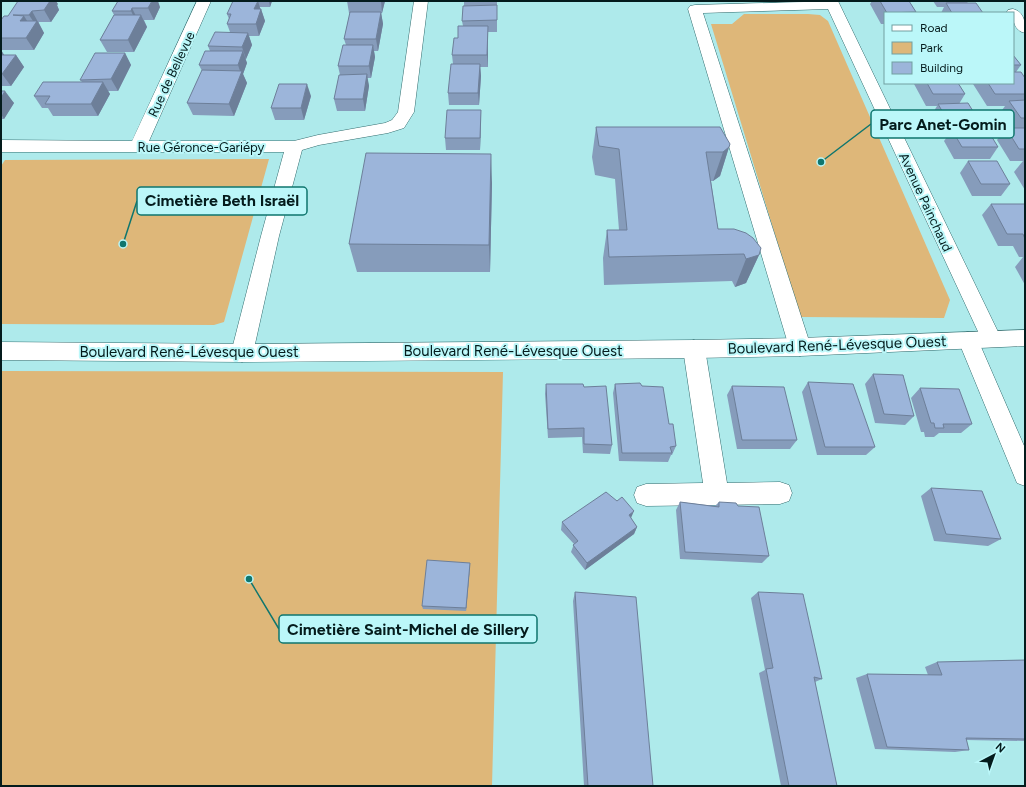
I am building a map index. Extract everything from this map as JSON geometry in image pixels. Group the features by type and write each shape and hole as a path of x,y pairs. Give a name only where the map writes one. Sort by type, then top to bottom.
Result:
{"street":[{"name":"Rue de Bellevue","path":"138,146 204,1"},
{"name":"Rue Géronce-Gariépy","path":"1,146 294,147 318,140 388,128 398,124 406,112 421,1"},
{"path":"1004,1 1012,12"},
{"path":"800,347 695,9 832,3"},
{"name":"Avenue Painchaud","path":"832,3 991,338"},
{"path":"1014,14 1025,29"},
{"path":"242,353 270,236 294,147"},
{"name":"Boulevard René-Lévesque Ouest","path":"1,351 242,353 694,349 800,347 991,338 1025,338"},
{"path":"968,340 1025,475"},
{"path":"694,349 717,494"},
{"path":"646,495 780,493"}],"green space":[{"path":"744,14 820,15 828,21 950,300 944,318 800,317 711,24 732,24"},
{"path":"269,159 224,322 214,325 1,324 1,166 5,160"},
{"path":"1,371 503,372 492,786 1,786"}],"building":[{"path":"18,1 50,1 44,10 32,11 29,15 13,15 24,16 20,21 37,21 26,38 1,38 1,20 4,16 8,16"},
{"path":"118,1 152,1 148,8 132,8 131,11 112,11"},
{"path":"233,1 258,1 254,9 261,9 256,24 227,24 231,14 227,14"},
{"path":"880,1 909,1 916,12 886,12"},
{"path":"946,3 976,3 982,12 951,12"},
{"path":"497,5 497,20 462,21 463,6"},
{"path":"350,12 381,12 376,39 344,39"},
{"path":"114,15 141,15 128,40 100,40"},
{"path":"458,26 488,26 487,55 452,55 454,38 458,38"},
{"path":"215,32 248,33 242,47 208,46"},
{"path":"343,45 373,45 369,66 338,66"},
{"path":"205,51 243,51 238,65 199,65"},
{"path":"95,53 125,53 111,79 80,80"},
{"path":"1,55 16,55 2,74 1,74"},
{"path":"1014,56 1021,65 1014,65"},
{"path":"451,64 480,64 478,93 448,93"},
{"path":"202,70 242,71 229,104 187,103"},
{"path":"1014,72 1021,72 1025,78 1025,94 995,94 989,84 1014,84"},
{"path":"367,74 363,99 334,99 339,75"},
{"path":"43,82 103,82 91,104 45,104 50,96 34,96"},
{"path":"279,84 307,84 301,108 271,108"},
{"path":"928,84 959,84 965,94 933,94"},
{"path":"1,91 5,91 1,98"},
{"path":"1025,100 1025,118 1021,118 1009,101"},
{"path":"968,103 979,121 948,121 938,104"},
{"path":"447,110 481,110 480,138 445,138"},
{"path":"596,127 720,127 730,144 729,147 723,152 706,152 718,229 734,229 746,233 753,238 761,248 759,255 746,259 744,254 609,257 607,230 627,230 619,149 599,146"},
{"path":"1006,128 1025,128 1025,149 1019,149"},
{"path":"987,129 998,147 962,147 952,130"},
{"path":"366,153 491,154 489,245 349,244"},
{"path":"968,161 997,161 1010,184 981,184"},
{"path":"991,204 1025,204 1025,239 1023,234 1007,234"},
{"path":"873,374 903,375 914,416 884,414"},
{"path":"808,382 853,384 875,447 825,447"},
{"path":"640,383 642,386 663,387 669,424 673,424 676,446 670,447 672,453 622,453 615,384"},
{"path":"546,384 583,384 584,387 606,386 612,445 584,444 584,428 548,429"},
{"path":"732,386 784,387 797,440 742,440"},
{"path":"920,388 959,389 972,424 943,424 944,428 935,428 934,423 931,423"},
{"path":"931,488 982,491 1001,539 946,534"},
{"path":"606,492 617,501 622,497 634,511 629,515 637,527 587,563 573,545 578,541 562,522"},
{"path":"680,502 719,507 719,502 736,503 738,506 759,507 769,556 685,552"},
{"path":"427,560 470,563 466,608 422,606"},
{"path":"575,592 636,597 653,786 588,786"},
{"path":"758,592 803,594 822,679 814,677 837,786 789,786 766,669 773,668"},
{"path":"1025,660 1025,739 966,738 969,750 887,747 867,674 942,675 937,662"}],"place":[{"name":"Parc Anet-Gomin","path":"821,162"},
{"name":"Cimetière Beth Israël","path":"123,244"},
{"name":"Cimetière Saint-Michel de Sillery","path":"249,579"}]}
